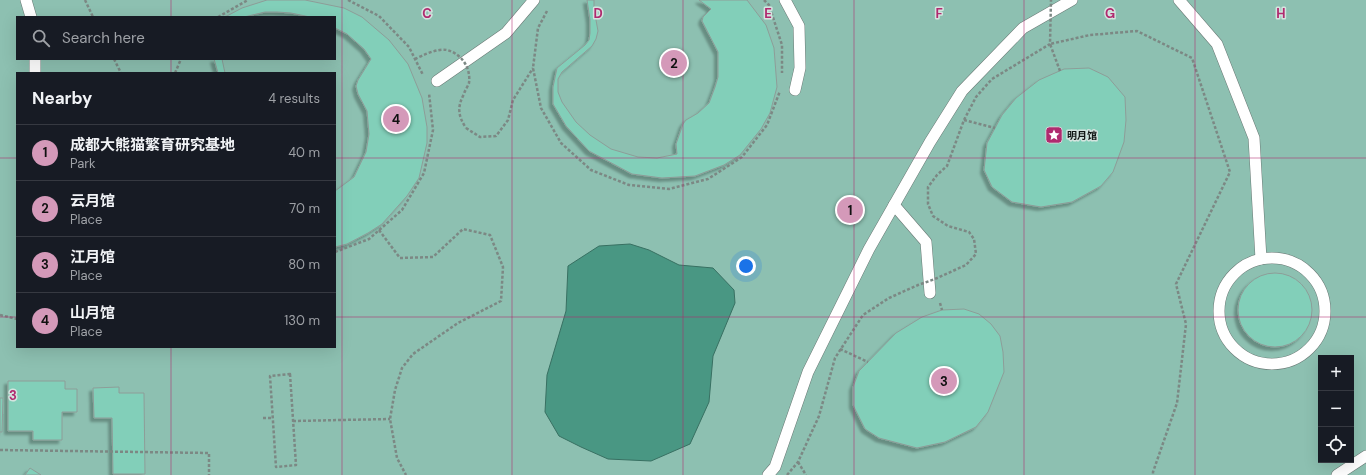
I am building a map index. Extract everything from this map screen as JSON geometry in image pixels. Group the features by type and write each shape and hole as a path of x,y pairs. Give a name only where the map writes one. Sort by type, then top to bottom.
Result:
{"lane":[{"path":"26,0 31,16"},
{"path":"433,84 506,33 534,0"},
{"path":"785,0 799,26 800,68 795,90"},
{"path":"768,475 775,467 808,372 870,249 930,142 962,91 1023,28 1072,0"},
{"path":"1184,2 1217,44 1254,138 1261,259"},
{"path":"35,60 35,72"},
{"path":"894,205 926,242 930,293"},
{"path":"1279,258 1296,263 1311,274 1321,289 1325,306 1324,324 1316,340 1305,353 1290,361 1273,364 1256,361 1241,353 1229,341 1221,326 1219,309 1222,292 1230,278 1244,265 1261,259 1279,258"},
{"path":"1337,475 1366,456"}],"path":[{"path":"85,0 93,16"},
{"path":"220,16 248,0"},
{"path":"348,0 379,16 410,47 425,80"},
{"path":"764,0 769,5 782,45 782,80"},
{"path":"1051,0 1050,44 1060,71"},
{"path":"548,7 538,28 533,68 541,108 561,143 591,170 628,186 669,188 708,179 742,157 767,125 781,87"},
{"path":"787,475 798,462 819,416 840,349 863,315 889,298 918,285 935,280 966,264 976,254 974,239 969,232 948,226 933,216 928,204 928,187 937,175 947,166 964,120 976,97 992,79 1050,44 1090,35 1137,31 1192,58 1230,172 1176,284 1186,324 1179,388 1177,403 1153,475"},
{"path":"415,59 432,52 447,50 461,57 469,69 469,84 462,96 459,109 460,120 466,128 480,137 496,136 508,120 513,100 533,68"},
{"path":"114,60 120,72"},
{"path":"175,72 181,60"},
{"path":"336,252 369,239 402,210 424,172 433,130 433,84"},
{"path":"964,120 994,128"},
{"path":"379,230 400,258 433,257 463,229 490,236 503,267 501,301 458,323 413,354 402,368 395,390 390,419 397,458 406,475"},
{"path":"0,315 16,318"},
{"path":"840,349 868,362"},
{"path":"290,374 296,465 276,467 273,418 270,376 290,374"},
{"path":"263,418 273,418"},
{"path":"293,421 390,419"},
{"path":"0,450 210,453 209,475"},
{"path":"798,462 806,475"}],"shaded area":[{"path":"0,0 1366,0 1366,475 0,475"},
{"path":"630,244 649,250 679,265 713,268 734,290 735,303 713,356 709,402 690,444 651,461 608,459 581,447 559,436 545,412 547,375 566,311 568,266 599,246"}],"building":[{"path":"267,0 305,0 344,8 362,17 389,40 408,64 422,98 427,127 427,143 419,178 407,196 382,224 347,244 336,247 336,190 354,177 366,152 369,134 367,111 358,94 356,86 371,59 364,49 347,34 336,28 336,16 305,16 291,13 265,12 248,16 227,16 242,8"},
{"path":"587,0 594,0 598,31 592,46 562,72 558,79 558,92 562,102 576,122 590,135 611,149 638,157 657,158 677,154 676,144 683,124 686,120 698,113 709,103 718,77 718,52 702,21 703,17 711,9 699,0 747,0 766,25 774,48 777,87 770,113 761,129 740,155 724,165 695,176 662,178 632,174 589,151 566,126 553,104 553,87 557,68 589,40 590,20"},
{"path":"214,60 222,60 225,72 218,72"},
{"path":"1089,68 1108,77 1125,97 1126,120 1124,142 1113,172 1101,186 1072,202 1041,207 1012,202 992,187 984,170 987,143 1002,115 1016,98 1039,80 1064,69"},
{"path":"1275,273 1296,279 1306,289 1312,310 1306,331 1296,341 1275,347 1254,341 1244,331 1238,310 1244,289 1254,279"},
{"path":"964,309 979,314 991,324 1000,336 1003,352 1004,372 988,412 976,427 945,442 917,448 879,438 865,429 853,405 853,387 859,371 896,333 922,317 942,310"},
{"path":"8,381 65,381 65,389 77,389 77,412 62,412 62,440 33,440 33,431 8,431"},
{"path":"119,387 119,393 144,393 145,474 113,474 112,418 94,418 93,388"},
{"path":"0,398 3,398 2,432 0,432"},
{"path":"30,468 41,475 25,475"}],"place":[{"name":"云月馆","path":"674,63"},
{"name":"山月馆","path":"396,119"},
{"name":"明月馆","path":"1054,135"},
{"name":"成都大熊猫繁育研究基地","path":"850,210"},
{"name":"江月馆","path":"944,381"}]}
